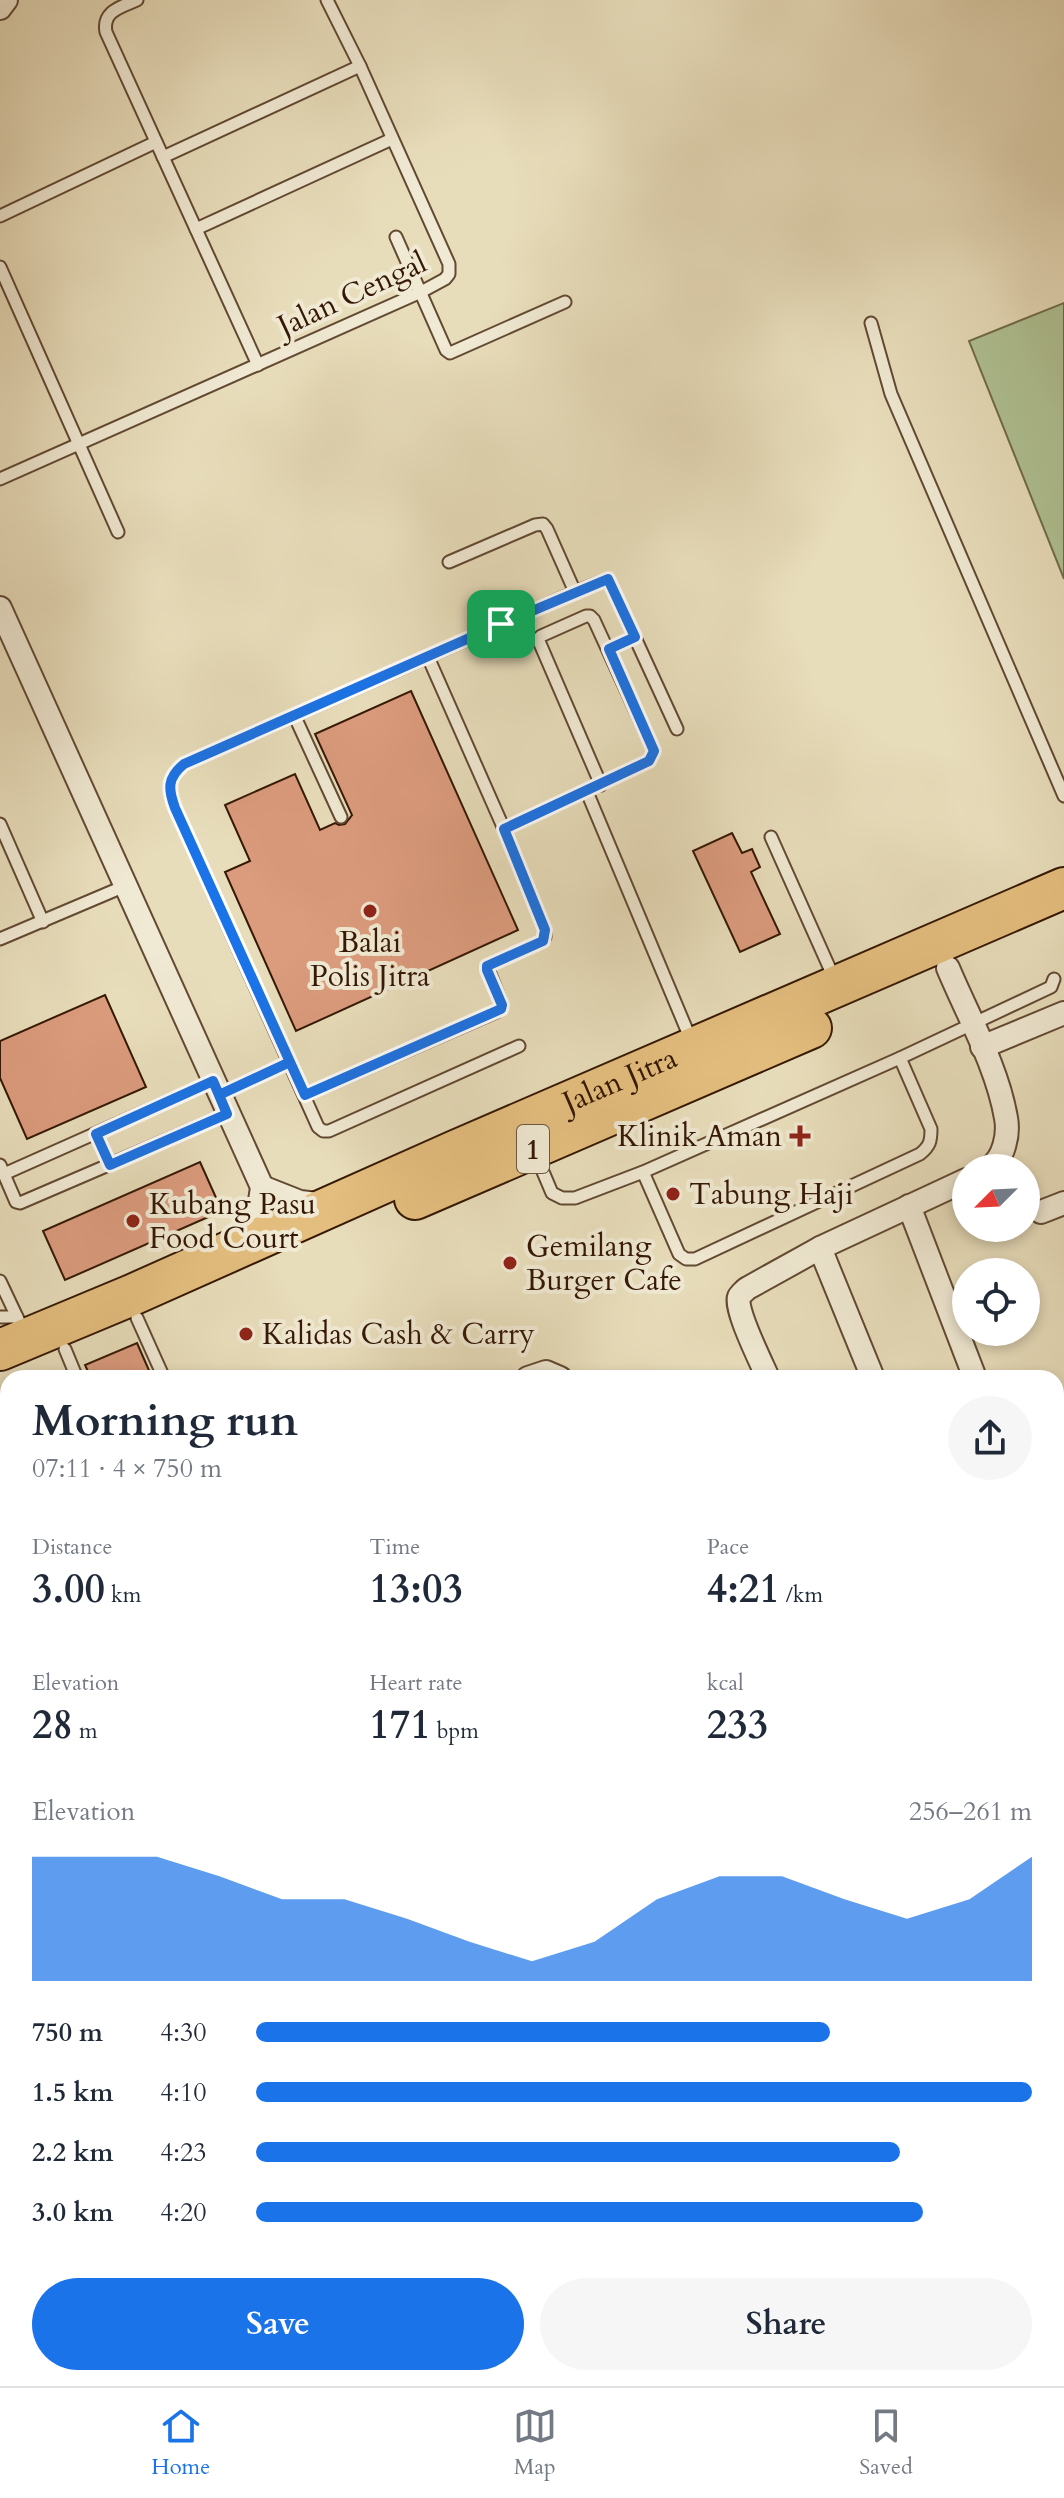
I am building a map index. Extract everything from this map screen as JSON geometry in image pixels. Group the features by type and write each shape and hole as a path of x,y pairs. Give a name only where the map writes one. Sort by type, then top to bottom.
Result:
{"highway":[{"name":"Jalan Jitra","path":"11,1330 240,1247 1064,888"},
{"name":"Jalan Jitra","path":"33,1370 71,1363 137,1318 1064,917"}],"street":[{"path":"0,8 6,0"},
{"path":"0,608 262,1187 259,1208 240,1247"},
{"path":"948,968 982,1047 1007,1121 1001,1154"},
{"path":"982,1047 1064,1013"},
{"path":"765,1370 737,1301 748,1288 820,1248 952,1186"},
{"path":"262,1187 300,1202 335,1205"},
{"path":"1041,1212 1064,1203"},
{"path":"909,1206 972,1370"},
{"path":"820,1248 870,1370"}],"lane":[{"path":"137,0 109,14 104,23 106,32 258,365"},
{"name":"Jalan Cengal","path":"0,479 421,292 449,274 449,264 327,0"},
{"path":"163,157 360,66"},
{"path":"196,229 392,139"},
{"path":"0,216 156,142"},
{"path":"396,237 450,353 565,302"},
{"path":"0,267 118,532"},
{"path":"871,323 891,394 1064,796"},
{"path":"449,562 543,524 575,592"},
{"path":"519,1046 323,1131 318,1127 175,808 169,781 184,764 608,579 677,729"},
{"path":"504,829 587,792 601,785 649,761 654,751 609,649 590,616 538,639 601,785"},
{"path":"609,649 635,637"},
{"path":"305,1095 501,1009 487,966 543,941 545,937 545,930 504,829 428,657"},
{"path":"295,717 341,817"},
{"path":"587,792 694,1048"},
{"path":"0,824 43,922"},
{"path":"771,837 837,986"},
{"path":"0,939 125,886"},
{"path":"533,1149 552,1193 562,1198 575,1198 643,1172 900,1058 1051,987 1054,979"},
{"path":"643,1172 679,1254 686,1259 695,1259 928,1148 931,1129 900,1058"},
{"path":"220,1097 96,1134 2,1170 16,1202 20,1203 110,1165 220,1097 290,1062"},
{"path":"96,1134 110,1165"},
{"path":"0,1281 11,1330"},
{"path":"137,1318 160,1370"}],"green space":[{"path":"1064,303 1064,579 969,341"}],"building":[{"path":"411,691 518,930 296,1031 225,872 250,861 225,805 295,774 320,830 335,823 345,824 352,815 315,734"},
{"path":"732,833 742,853 752,849 760,867 751,872 780,934 740,952 693,851"},
{"path":"105,995 146,1087 27,1139 0,1078 0,1041"},
{"name":"Kubang Pasu Food Court","path":"200,1162 222,1211 65,1280 43,1231"},
{"path":"137,1343 149,1370 87,1370 85,1365"}],"place":[{"name":"Balai Polis Jitra","path":"370,911"},
{"name":"Klinik Aman","path":"800,1136"},
{"name":"Tabung Haji","path":"673,1194"},
{"name":"Kubang Pasu Food Court","path":"133,1221"},
{"name":"Gemilang Burger Cafe","path":"510,1263"},
{"name":"Kalidas Cash & Carry","path":"246,1334"}],"route":[{"path":"501,624 184,764 174,772 169,781 170,796 290,1062 219,1095 227,1114 110,1165 96,1134 213,1081 219,1095 290,1062 305,1095 501,1009 487,966 543,941 545,937 545,930 504,829 649,761 654,751 609,649 635,637 608,579 501,624"}]}
